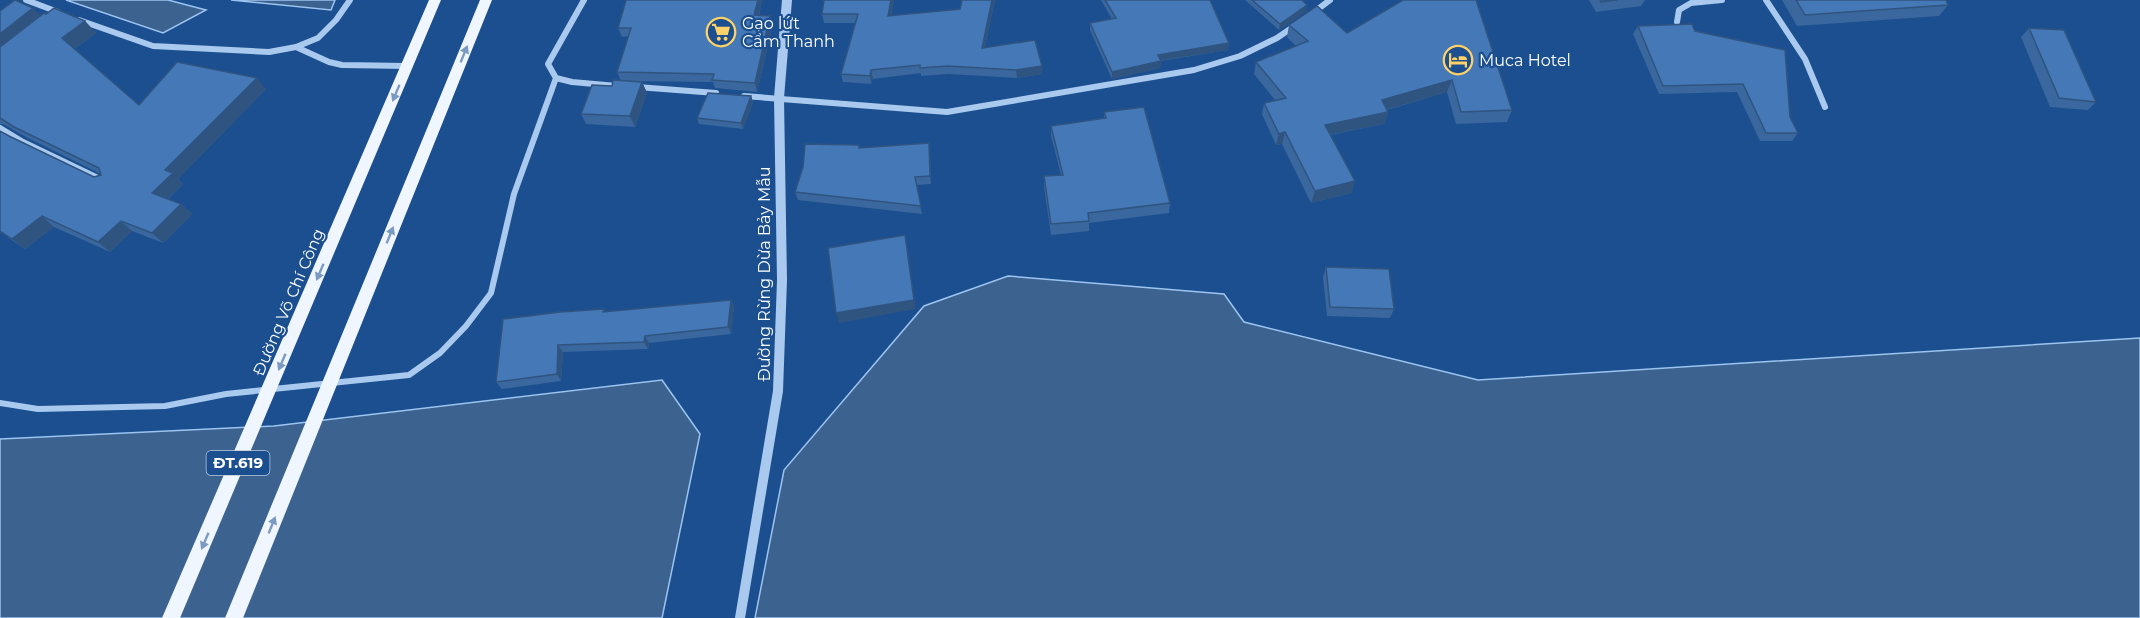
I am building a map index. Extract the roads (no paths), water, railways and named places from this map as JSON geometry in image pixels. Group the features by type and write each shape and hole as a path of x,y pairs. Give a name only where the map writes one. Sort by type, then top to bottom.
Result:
{"main road":[{"name":"Đường Võ Chí Công","path":"171,618 435,0"},
{"name":"ĐT.619","path":"234,618 486,0"}],"street":[{"path":"26,0 60,13 51,20"},
{"path":"70,17 153,46 269,52 296,47 318,38 336,20 350,0"},
{"path":"584,0 548,64 556,78 572,82 721,94"},
{"name":"Đường Rừng Dừa Bảy Mẫu","path":"741,618 778,392 782,280 779,98 787,0"},
{"path":"1311,14 1330,0"},
{"path":"1677,22 1679,10 1685,5 1722,0"},
{"path":"1766,0 1805,59 1825,107"},
{"path":"733,95 947,112 1194,69 1240,56 1277,38 1302,20"},
{"path":"296,47 329,62 342,65 408,66"},
{"path":"0,403 38,409 165,406 226,394 409,375 440,353 453,340 490,293 514,194 556,78"},
{"path":"0,128 23,142 108,183"}],"water":[{"path":"66,0 168,0 206,10 163,33"},
{"path":"231,0 335,0 331,10"},
{"path":"1008,276 1224,294 1244,322 1478,380 2140,338 2140,618 755,618 784,470 924,306"},
{"path":"662,380 700,434 662,618 0,618 0,439 274,426"}],"place":[{"name":"Gạo lứt Cẩm Thanh","path":"721,32"},
{"name":"Muca Hotel","path":"1458,60"}]}
